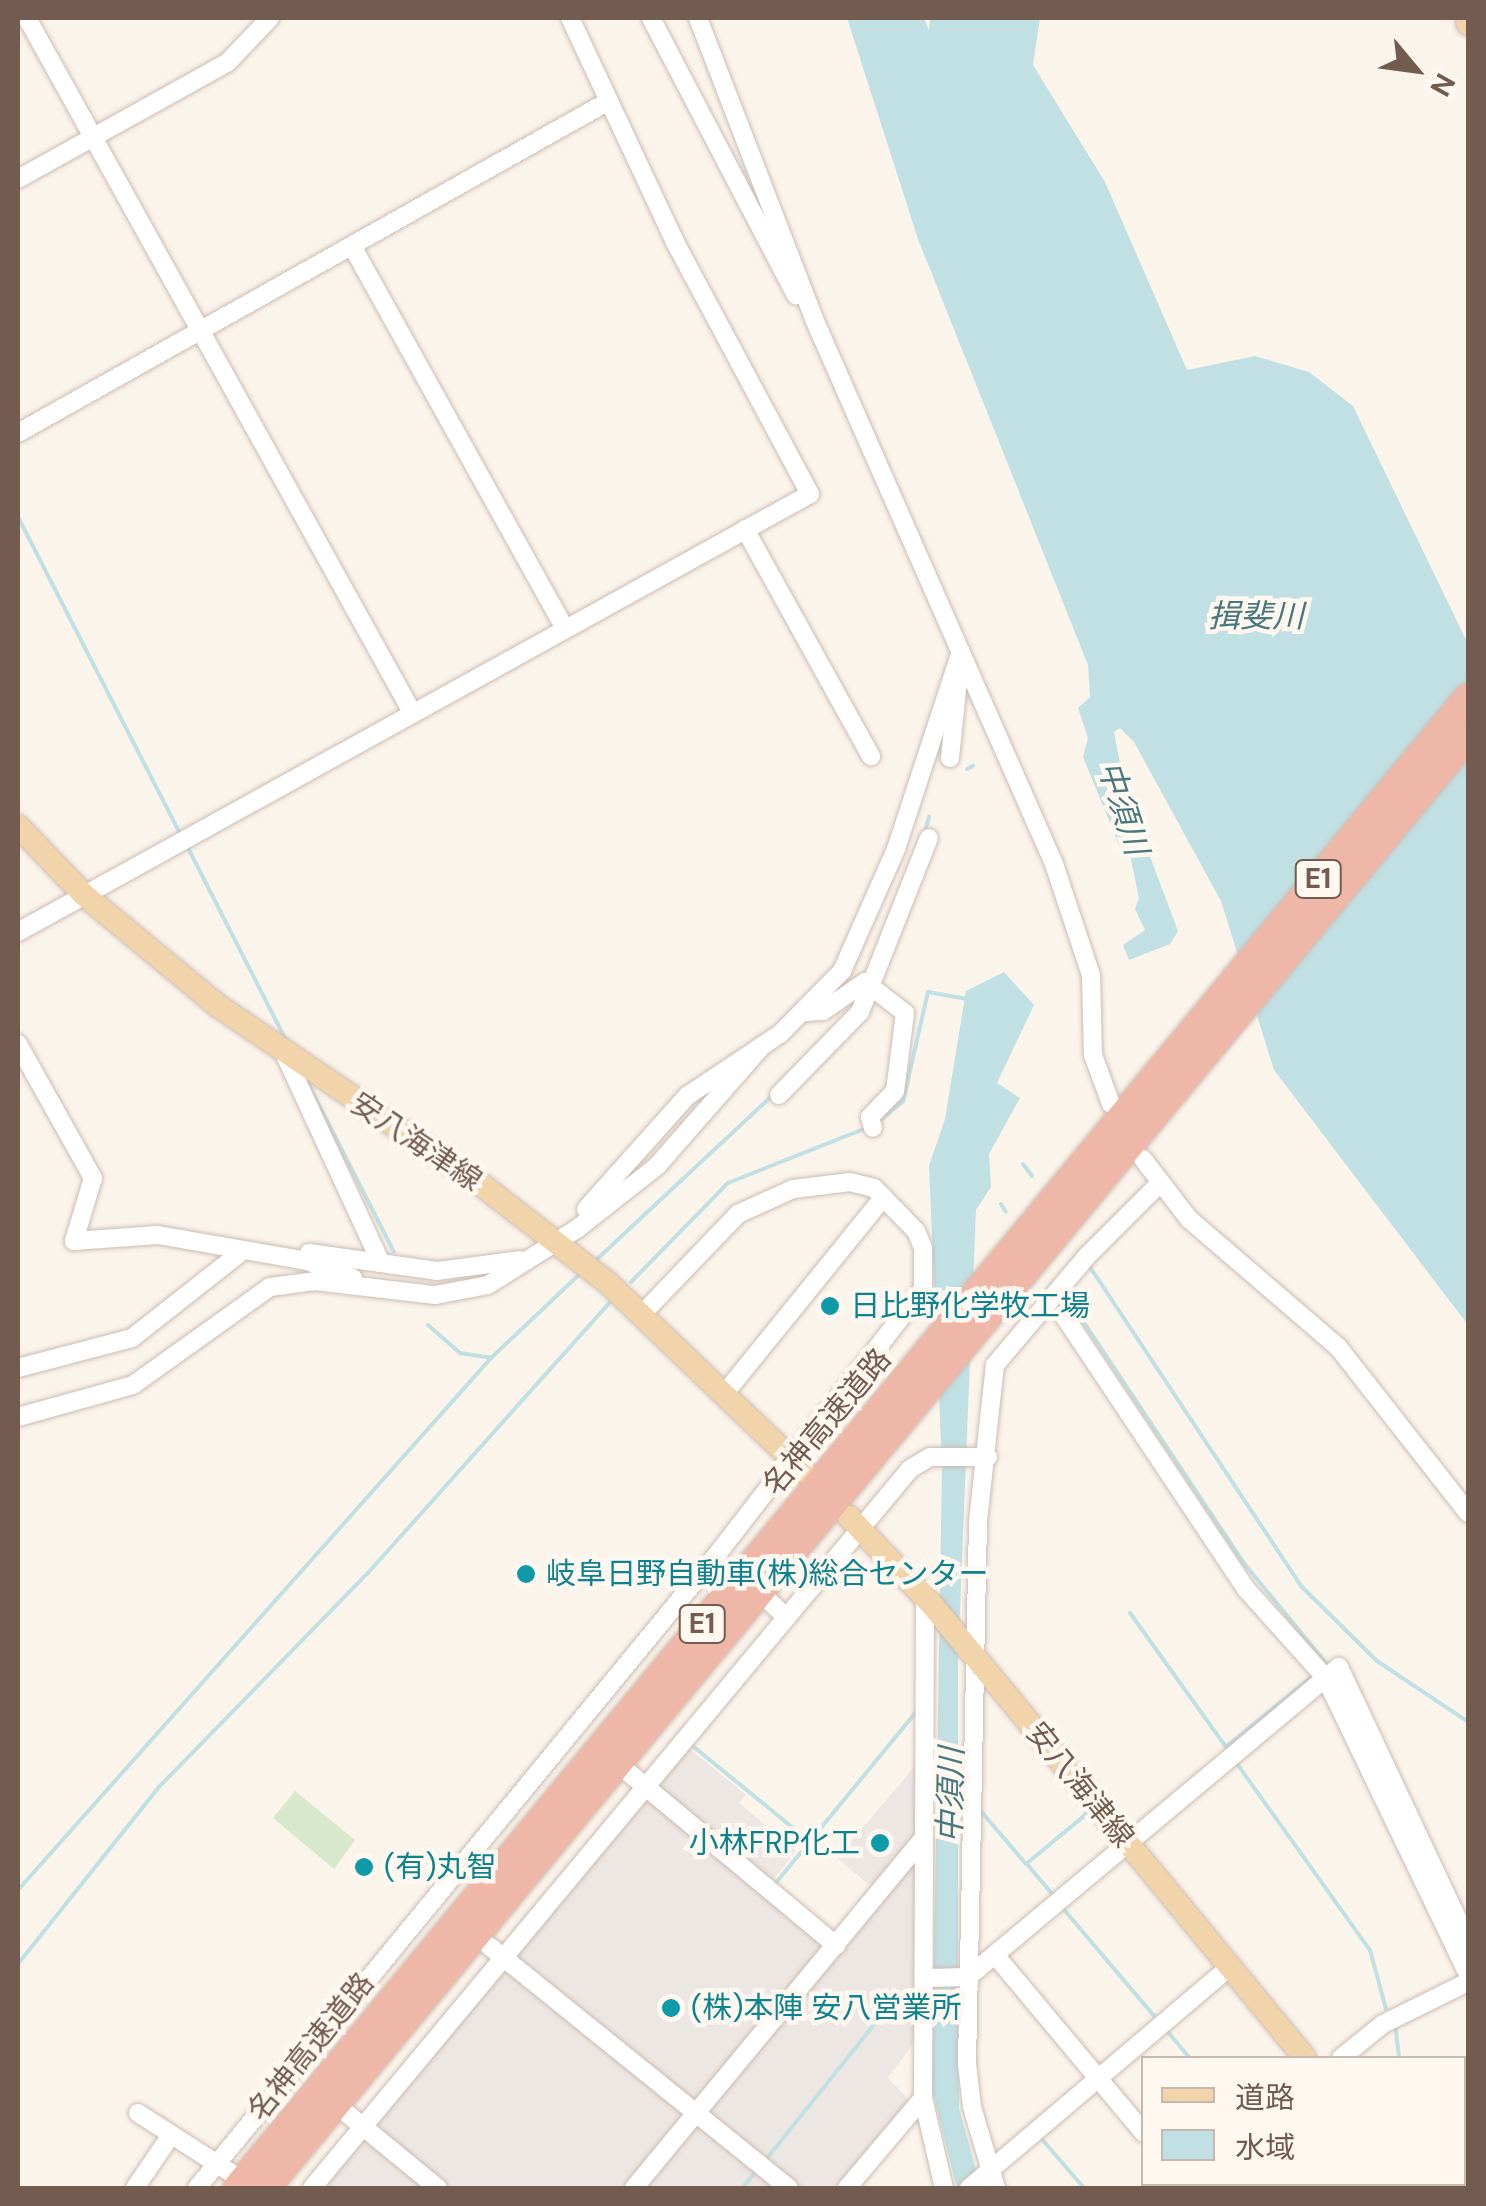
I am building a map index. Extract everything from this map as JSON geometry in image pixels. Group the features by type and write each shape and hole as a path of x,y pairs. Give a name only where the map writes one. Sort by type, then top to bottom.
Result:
{"highway":[{"name":"名神高速道路","path":"266,2188 1174,1071 1468,698"},
{"name":"名神高速道路","path":"228,2176 1174,1071 1468,736"}],"main road":[{"name":"安八海津線","path":"18,826 83,894 284,1053 555,1242 643,1314 798,1464"},
{"name":"安八海津線","path":"854,1522 929,1601 1303,2056"}],"street":[{"path":"27,18 203,328 412,712"},
{"path":"18,179 228,62 270,18"},
{"path":"18,932 564,626 810,494 607,102 570,18"},
{"path":"651,18 788,283 814,319"},
{"path":"698,18 814,319 1054,864 1091,976 1093,1055 1111,1104"},
{"path":"18,433 607,102"},
{"path":"352,246 564,626"},
{"path":"745,528 870,756"},
{"path":"950,758 961,650"},
{"path":"18,1417 133,1385 270,1287 315,1281 367,1285 408,1294 458,1293 488,1285 521,1260 555,1242 688,1096 806,1012 842,971 868,922 961,650"},
{"path":"779,1095 841,1037 872,985 929,838"},
{"path":"806,1012 823,1011 859,984 872,985 906,1013 895,1091 870,1117 873,1128"},
{"path":"18,1044 93,1178 74,1241 136,1232 307,1261 367,1285"},
{"path":"284,1053 381,1263"},
{"path":"1143,1159 1189,1219 1338,1347 1468,1513"},
{"path":"197,2188 228,2176 302,2073 440,1905 574,1729 798,1464 923,1289 926,1267 916,1231 884,1197 850,1182 768,1196 738,1214 643,1314"},
{"path":"990,2178 970,2092 966,1978 978,1521 996,1365 1087,1256 1159,1184"},
{"path":"725,1393 884,1197"},
{"path":"18,1368 132,1338 248,1254 292,1250 437,1271 521,1260"},
{"path":"1064,1316 1246,1589 1326,1676 1468,1974"},
{"path":"312,2188 496,1951 644,1786 785,1616 854,1522 910,1470 930,1457 983,1457"},
{"path":"716,1557 731,1570"},
{"path":"929,1601 922,2098 944,2188"},
{"path":"770,1602 785,1616"},
{"path":"926,1978 966,1978 1338,1667 1468,1941"},
{"path":"574,1729 589,1742"},
{"path":"628,1772 836,1944"},
{"path":"634,2188 924,1837"},
{"path":"496,1951 790,2188"},
{"path":"994,1955 1141,2130"},
{"path":"969,2188 990,2178 1098,2079 1230,1967"},
{"path":"1343,2056 1383,2024 1468,1982"},
{"path":"847,2188 922,2098"},
{"path":"138,2112 228,2176"},
{"path":"345,2112 438,2188"},
{"path":"135,2188 171,2135"}],"shaded area":[{"path":"686,1746 746,1795 739,1803 796,1851 770,1884 834,1937 874,1889 837,1858 921,1759 917,2039 888,2078 912,2103 840,2188 318,2188"}],"green space":[{"path":"295,1791 355,1840 334,1869 273,1818"}],"water":[{"name":"揖斐川","path":"847,18 924,18 929,30 930,18 1040,18 1033,65 1105,182 1187,370 1255,356 1309,372 1353,406 1468,644 1468,1325 1274,1070 1221,901 1134,742 1120,728 1114,732 1125,790 1178,931 1170,944 1129,960 1123,945 1145,930 1135,909 1139,898 1130,855 1119,845 1083,757 1088,738 1078,708 1090,697 1088,665 918,239"},
{"name":"中須川","path":"1004,972 1034,1005 997,1083 1020,1098 989,1154 991,1187 976,1210 958,1659 958,2009 959,2108 981,2188 957,2188 932,2089 942,1466 929,1166 945,1119 966,991"}],"waterway":[{"path":"18,517 180,834"},
{"path":"967,769 973,766"},
{"path":"925,831 929,817"},
{"path":"187,846 285,1038"},
{"path":"877,1123 903,1101 928,992 967,999"},
{"path":"305,1078 394,1252"},
{"path":"596,1260 774,1094"},
{"path":"631,1282 728,1183 869,1127"},
{"path":"1023,1164 1032,1176"},
{"path":"1001,1204 1006,1212"},
{"path":"1088,1264 1302,1587 1377,1661 1468,1722"},
{"path":"18,1890 491,1358 581,1273"},
{"path":"1065,1294 1243,1562 1331,1669"},
{"path":"18,1964 159,1787 367,1574 609,1303"},
{"path":"428,1325 460,1353 491,1358"},
{"path":"1130,1613 1226,1747 1315,1674"},
{"path":"774,1885 917,1711"},
{"path":"689,1743 809,1841"},
{"path":"1235,1761 1370,1950 1386,2009"},
{"name":"中須川","path":"979,1809 1026,1864 1090,1811"},
{"path":"1027,1864 1053,1895"},
{"path":"1060,1905 1154,2016"},
{"path":"764,2162 901,1991"},
{"path":"1395,2024 1399,2056"},
{"path":"1167,2031 1188,2056"},
{"path":"1040,2137 1084,2188"},
{"path":"742,2188 758,2169"}],"place":[{"name":"日比野化学牧工場","path":"830,1306"},
{"name":"岐阜日野自動車(株)総合センター","path":"526,1574"},
{"name":"小林FRP化工","path":"880,1843"},
{"name":"(有)丸智","path":"364,1867"},
{"name":"(株)本陣 安八営業所","path":"671,2008"}]}
